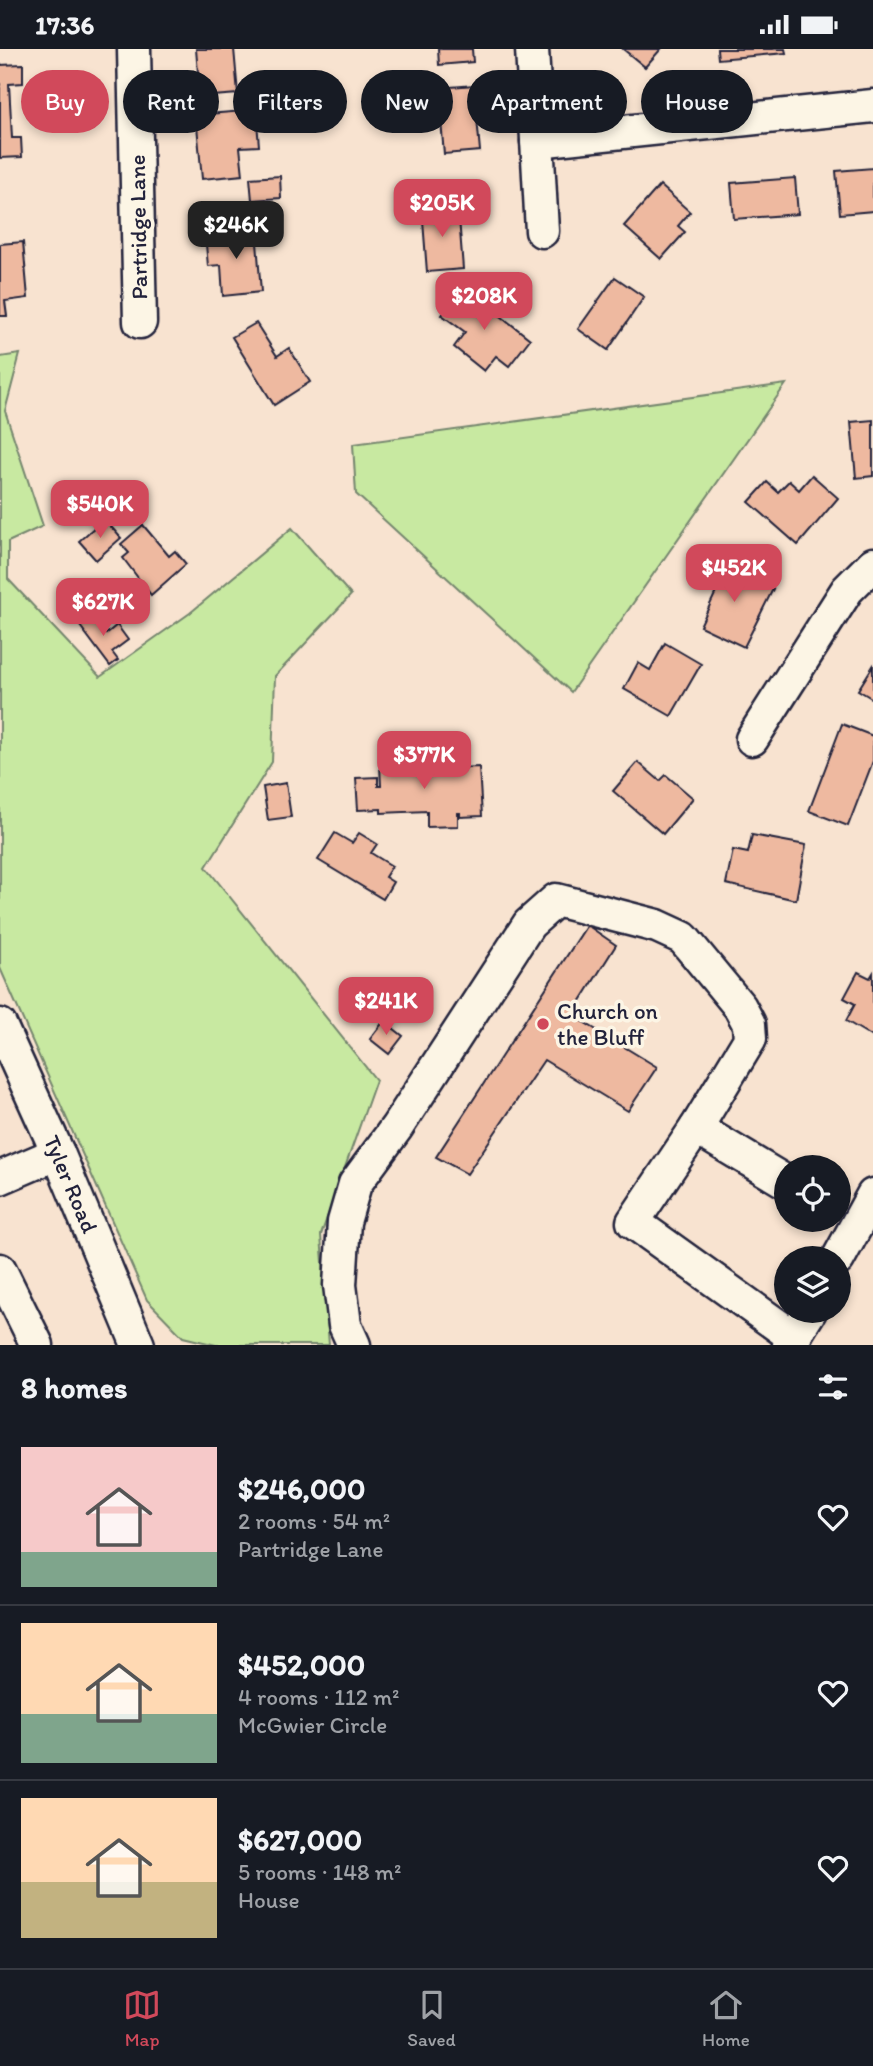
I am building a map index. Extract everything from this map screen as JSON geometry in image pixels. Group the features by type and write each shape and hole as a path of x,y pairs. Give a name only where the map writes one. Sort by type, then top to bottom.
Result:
{"street":[{"name":"Partridge Lane","path":"134,49 140,322"},
{"path":"532,49 542,231"},
{"path":"537,141 873,106"},
{"path":"752,739 847,590 873,564"},
{"path":"354,1345 345,1325 340,1285 344,1222 355,1184 397,1127 529,924 556,900 657,926 684,938 740,1007 749,1024 750,1039 696,1128 633,1222 792,1342 803,1323"},
{"name":"Tyler Road","path":"0,1025 138,1342"},
{"path":"696,1128 774,1175"},
{"path":"0,1178 58,1153"},
{"path":"851,1216 873,1195"},
{"path":"0,1270 37,1345"}],"green space":[{"path":"20,354 5,411 43,526 8,542 8,579 100,677 190,613 292,528 351,595 275,676 272,762 206,867 376,1080 321,1235 329,1345 216,1345 183,1337 147,1300 0,968 0,357"},
{"path":"786,384 571,692 356,494 353,444"}],"building":[{"path":"196,49 234,49 236,70 233,70 233,94 219,96 219,70 198,70"},
{"path":"438,49 472,49 473,62 439,65"},
{"path":"623,49 661,49 645,67"},
{"path":"717,49 785,49 786,53 718,59"},
{"path":"23,64 21,83 9,84 12,138 21,138 22,157 0,158 0,65"},
{"path":"467,86 467,133 478,133 480,151 444,154 442,133 453,133 453,87"},
{"path":"233,112 233,133 258,133 259,146 240,147 243,175 202,179 198,133 219,133 219,113"},
{"path":"873,168 873,211 840,214 836,171"},
{"path":"280,176 281,198 252,200 250,178"},
{"path":"795,178 798,214 734,219 731,183"},
{"path":"660,185 690,212 678,226 685,232 661,259 624,226"},
{"path":"458,205 463,269 427,272 422,208"},
{"path":"256,230 261,292 223,296 221,265 208,266 205,234"},
{"path":"23,242 28,298 5,301 7,316 0,316 0,244"},
{"path":"615,277 644,297 608,350 578,329"},
{"path":"464,287 530,339 509,366 496,356 484,371 454,347 465,332 442,315"},
{"path":"256,323 277,356 289,348 310,382 274,405 232,337"},
{"path":"873,420 873,476 856,478 851,422"},
{"path":"812,475 838,498 798,545 749,502 767,482 778,492 789,481 799,490"},
{"path":"104,519 121,538 96,560 79,541"},
{"path":"143,525 169,556 175,551 186,564 151,595 123,558 129,553 121,544"},
{"path":"714,561 773,589 744,647 700,626 716,592 702,585"},
{"path":"89,612 106,634 117,625 128,640 112,652 118,660 110,666 77,622"},
{"path":"665,643 701,664 671,716 624,689 638,663 650,670"},
{"path":"873,666 873,699 858,690"},
{"path":"842,724 873,736 873,761 848,826 809,811"},
{"path":"457,759 457,768 479,767 482,816 460,817 458,813 458,826 427,827 427,811 381,813 381,809 358,810 356,778 378,777 378,786 381,786 380,765 417,765 417,762"},
{"path":"638,762 660,781 666,775 693,798 663,834 613,791"},
{"path":"286,783 291,817 268,820 263,787"},
{"path":"335,833 352,843 359,833 377,844 371,853 392,866 385,877 393,882 383,899 318,860"},
{"path":"752,835 806,845 796,900 726,884 733,850 748,853"},
{"path":"587,925 616,945 572,1015 657,1067 628,1111 544,1060 467,1174 436,1157"},
{"path":"858,972 870,978 873,973 873,1037 846,1021 855,1004 844,998"},
{"path":"384,1021 403,1036 389,1054 370,1039"}],"place":[{"name":"Church on the Bluff","path":"543,1024"}]}
